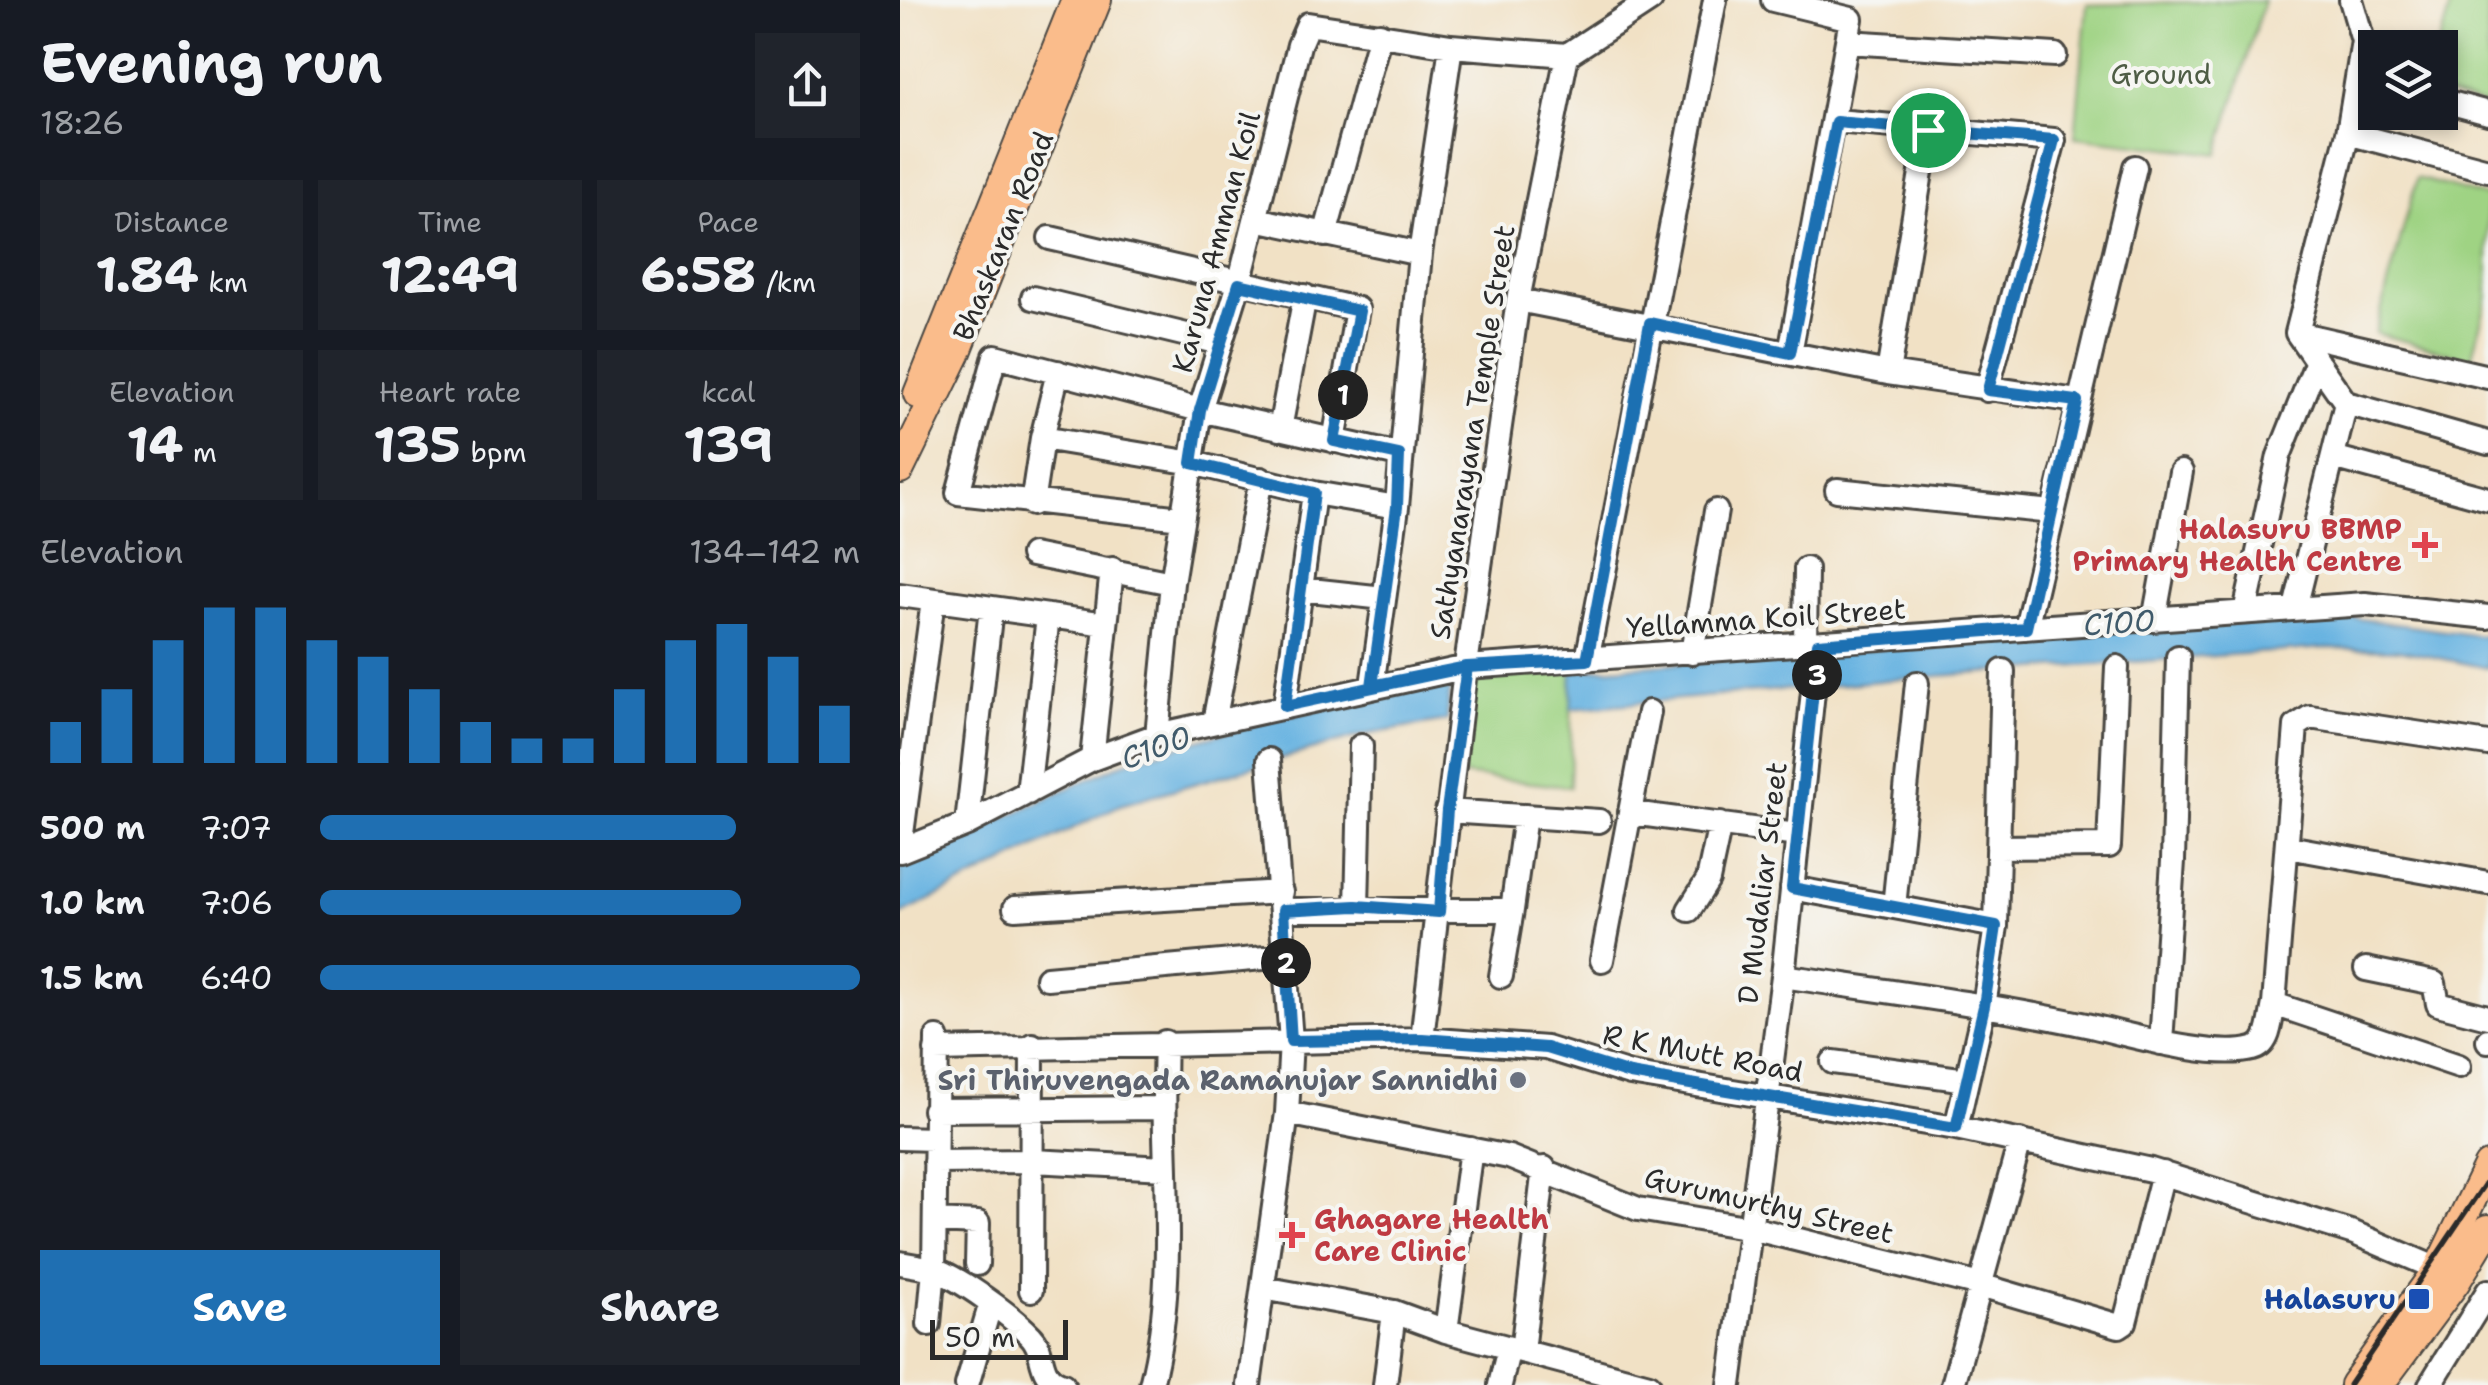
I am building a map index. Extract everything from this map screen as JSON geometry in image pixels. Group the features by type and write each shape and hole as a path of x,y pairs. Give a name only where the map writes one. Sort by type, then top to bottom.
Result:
{"main road":[{"name":"Bhaskaran Road","path":"900,432 1076,0"},
{"name":"Bhaskaran Road","path":"900,468 956,354 1097,0"},
{"path":"2379,1385 2446,1276 2488,1166"},
{"path":"2354,1385 2488,1228"}],"street":[{"path":"1566,55 1651,0"},
{"path":"1587,660 1715,0"},
{"path":"1772,0 1851,19 1836,122 1790,353"},
{"path":"2349,0 2360,30"},
{"name":"Karuna Amman Koil","path":"1157,736 1172,583 1200,410 1239,284 1298,46 1308,24 1451,46 1566,55"},
{"path":"1325,234 1380,34"},
{"path":"1848,42 2055,55"},
{"path":"1372,686 1397,507 1420,254 1451,46"},
{"name":"Sathyanarayana Temple Street","path":"1422,1039 1439,912 1447,810 1518,300 1566,55"},
{"path":"2358,104 2297,332 2346,403 2488,442"},
{"path":"2458,105 2488,113"},
{"path":"1836,122 2054,140 1988,390"},
{"path":"1888,373 1928,130"},
{"path":"2348,133 2488,170"},
{"path":"2026,628 2134,166"},
{"path":"1256,219 1420,254"},
{"path":"1050,238 1359,311 1334,441"},
{"path":"1280,429 1305,296"},
{"path":"1033,298 1220,342"},
{"path":"1518,300 1888,373 2077,401"},
{"path":"2297,332 2486,370"},
{"path":"1182,518 958,493 995,356 1200,410 1399,455"},
{"path":"2245,612 2279,456 2317,360"},
{"path":"1032,504 1058,372"},
{"path":"2295,608 2346,403"},
{"path":"1042,438 1192,463 1314,493 1397,507"},
{"path":"2333,457 2488,498"},
{"path":"2154,620 2181,472"},
{"path":"1214,722 1261,479"},
{"path":"1837,490 2052,512"},
{"path":"1285,706 1314,493"},
{"path":"1692,653 1716,511"},
{"path":"1032,554 1172,583"},
{"path":"1092,759 1112,569"},
{"name":"D Mudaliar Street","path":"1730,1385 1816,686 1806,569"},
{"path":"1301,589 1384,598"},
{"path":"900,595 1106,624"},
{"path":"901,850 912,672 933,600"},
{"name":"Yellamma Koil Street","path":"901,850 967,824 1092,759 1157,736 1372,686 1587,660 1814,648 2295,608 2365,604 2488,617"},
{"path":"967,824 991,608"},
{"path":"1028,792 1048,616"},
{"path":"2161,1043 2173,861 2178,657"},
{"path":"1998,848 2108,846 2117,667"},
{"path":"1956,1128 1984,1006 1996,926 2003,671"},
{"path":"1894,907 1918,683"},
{"path":"1602,960 1650,712"},
{"path":"1782,976 1984,1006 2161,1043 2239,1051 2259,1048 2266,1041 2274,1004 2296,726 2310,718 2488,744"},
{"path":"1356,906 1361,746"},
{"path":"1249,1385 1287,1114 1291,1041 1268,760"},
{"path":"1447,810 1599,821"},
{"path":"1632,813 1797,834"},
{"path":"1501,976 1525,816"},
{"path":"1690,910 1708,880 1720,824"},
{"path":"2288,847 2488,883"},
{"path":"1792,888 1996,926"},
{"path":"1015,908 1282,901 1439,912 1512,910"},
{"path":"1047,978 1286,956"},
{"path":"2366,970 2434,983 2438,1004 2488,1017"},
{"path":"2274,1004 2459,1066"},
{"name":"R K Mutt Road","path":"934,1110 937,1043 1422,1039 1546,1048 1630,1074 1956,1128 2163,1173 2354,1233 2446,1276 2485,1302"},
{"path":"1150,1385 1163,1338 1165,1042"},
{"path":"1031,1290 1032,1045"},
{"path":"1833,1062 1967,1080"},
{"path":"929,1324 934,1269 934,1110 1162,1108"},
{"name":"Gurumurthy Street","path":"1287,1114 1544,1168 1638,1210 1751,1228 1980,1284 2123,1325 2163,1173"},
{"path":"900,1138 935,1151 1165,1168"},
{"path":"1954,1385 2020,1141"},
{"path":"1446,1331 1471,1150"},
{"path":"1500,1385 1516,1349 1544,1168"},
{"path":"935,1221 978,1222 977,1264"},
{"path":"904,1270 934,1269 959,1278 1036,1340 1038,1376 1062,1385"},
{"path":"1262,1288 1394,1312 1446,1331 1650,1385"},
{"path":"2430,1385 2485,1302"},
{"path":"967,1385 990,1306"},
{"path":"1385,1385 1394,1312"}],"green space":[{"name":"Ground","path":"2264,0 2218,154 2075,137 2087,5"},
{"path":"2452,0 2488,0 2488,106 2458,98 2458,30 2443,30"},
{"path":"2417,178 2488,197 2488,296 2471,359 2375,333"},
{"path":"1572,671 1570,787 1461,775 1471,678"}],"water":[{"path":"2332,615 2488,637 2488,668 2400,650 2326,648 1924,677 1571,709 1572,671"},
{"path":"1451,682 1447,721 1363,735 1120,805 900,915 900,866 1125,762 1263,721"}],"railway":[{"path":"2349,1385 2488,1179"}],"place":[{"name":"Halasuru BBMP Primary Health Centre","path":"2425,545"},
{"name":"Sri Thiruvengada Ramanujar Sannidhi","path":"1518,1080"},
{"name":"Ghagare Health Care Clinic","path":"1292,1235"},
{"name":"Halasuru","path":"2419,1299"}],"route":[{"path":"1928,130 1836,122 1790,353 1650,323 1587,660 1467,667 1372,686 1397,507 1399,455 1334,441 1359,311 1239,284 1200,410 1192,463 1314,493 1285,706 1467,667 1447,810 1439,912 1356,906 1283,910 1291,1041 1422,1039 1546,1048 1630,1074 1956,1128 1984,1006 1996,926 1792,888 1818,644 2026,628 2077,401 1988,390 2054,140 1928,130"}],"water label":[{"name":"C100","path":"2119,623"},
{"name":"C100","path":"1156,748"}]}
